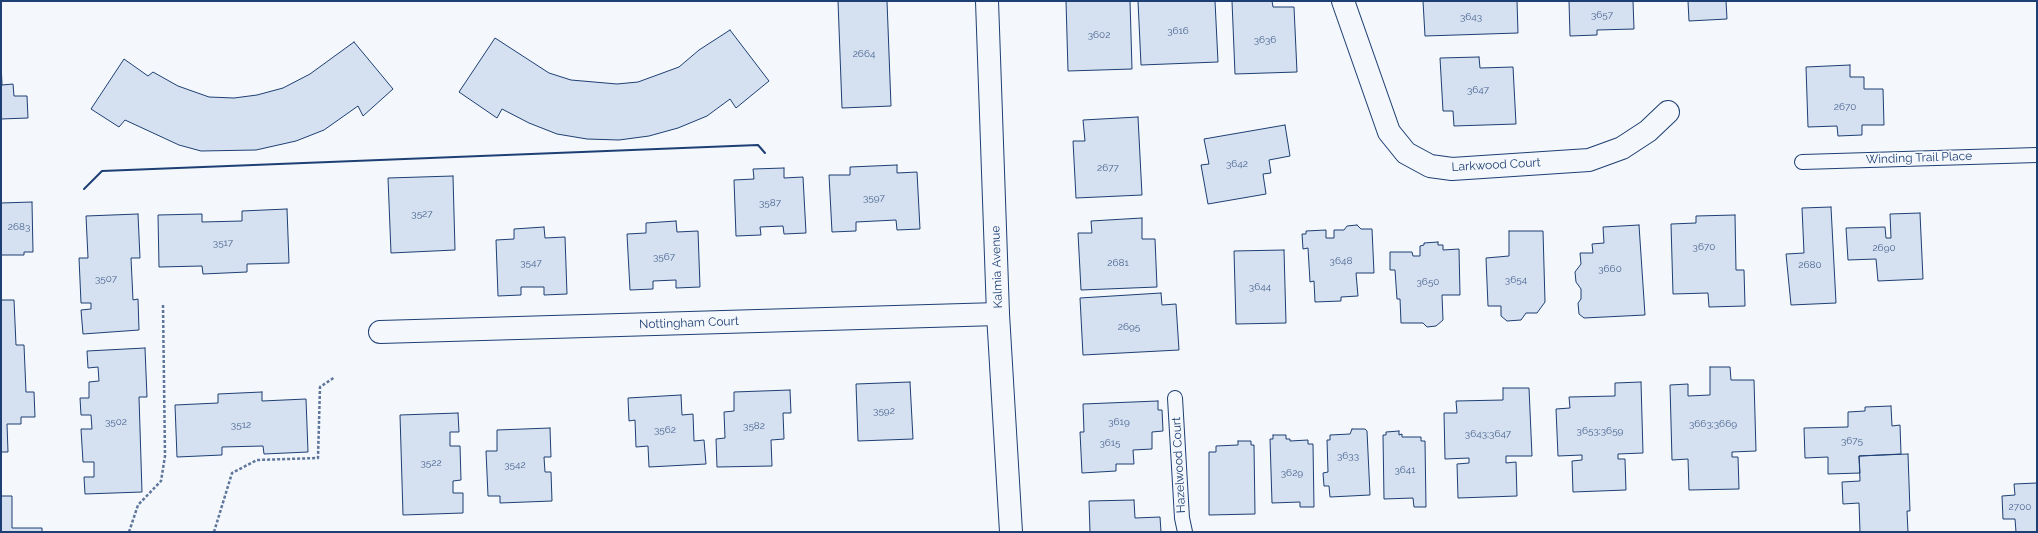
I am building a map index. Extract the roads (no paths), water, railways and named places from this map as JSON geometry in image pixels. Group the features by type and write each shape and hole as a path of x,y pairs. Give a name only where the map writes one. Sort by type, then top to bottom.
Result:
{"street":[{"name":"Kalmia Avenue","path":"987,1 998,314 1009,477 1011,532"},
{"name":"Larkwood Court","path":"1343,1 1389,132 1406,153 1430,166 1452,169 1589,160 1622,148 1648,131 1668,112"},
{"name":"Nottingham Court","path":"380,332 998,314"}],"lane":[{"name":"Winding Trail Place","path":"1802,162 2037,155"},
{"name":"Hazelwood Court","path":"1175,398 1182,518 1185,532"}]}
